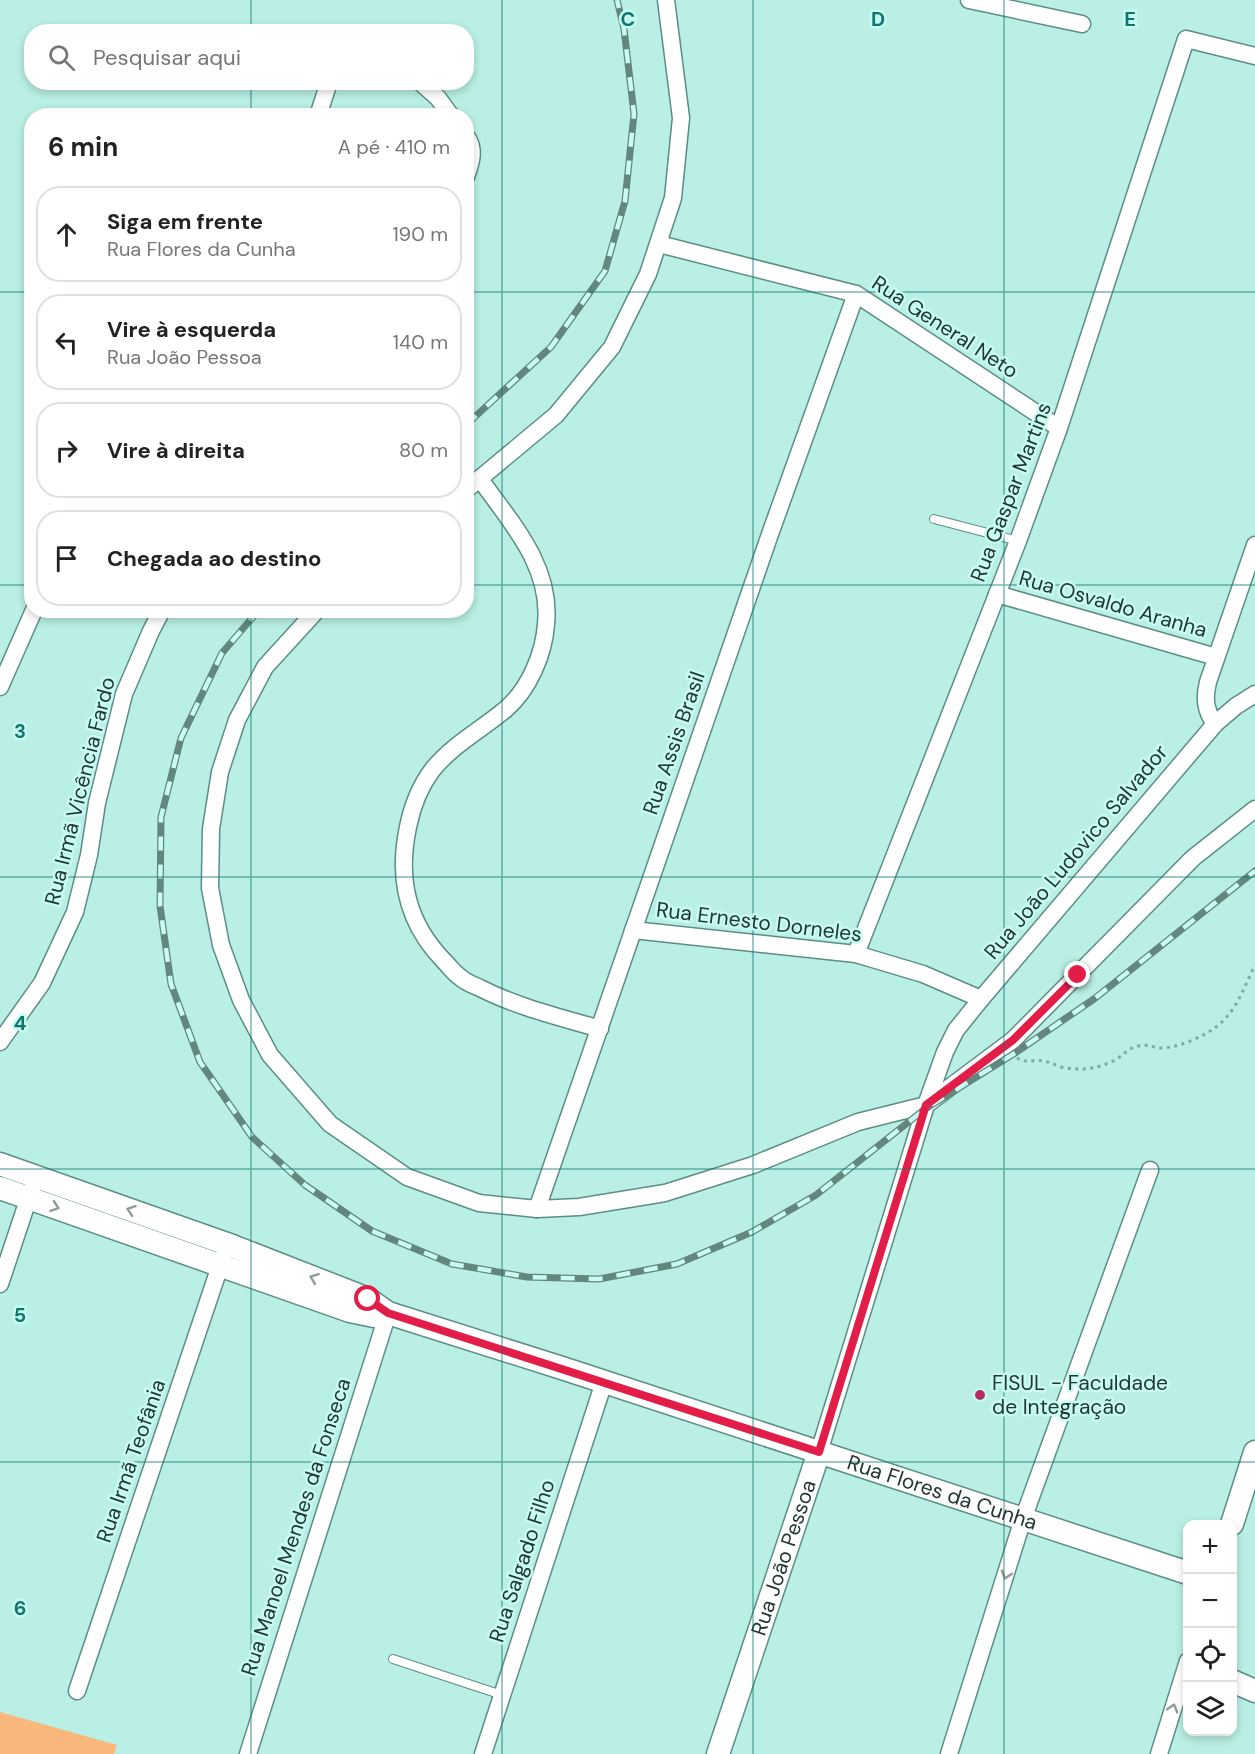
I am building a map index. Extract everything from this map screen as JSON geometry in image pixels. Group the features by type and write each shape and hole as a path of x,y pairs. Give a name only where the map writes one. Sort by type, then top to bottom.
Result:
{"street":[{"path":"474,483 556,414 612,347 648,274 673,198 681,118 666,0"},
{"path":"969,0 1082,24"},
{"name":"Rua Gaspar Martins","path":"856,954 1018,541 1059,429 1186,39 1255,56"},
{"path":"321,108 326,90"},
{"path":"429,90 445,108"},
{"name":"Rua General Neto","path":"659,244 856,294 1059,429"},
{"name":"Rua Assis Brasil","path":"537,1209 769,537 856,294"},
{"path":"474,485 526,542 538,565 547,623 541,654 528,681 508,708 452,748 431,771 413,806 404,849 403,879 412,913 430,946 460,978 497,997 600,1029"},
{"path":"1215,724 1206,710 1208,682 1255,545"},
{"name":"Rua Osvaldo Aranha","path":"997,594 1216,657"},
{"path":"0,687 30,618"},
{"name":"Rua Irmã Vicência Fardo","path":"0,1042 42,983 75,912 89,855 97,803 124,694 158,618"},
{"path":"310,618 266,667 237,720 220,771 211,829 210,888 221,945 241,1000 270,1055 330,1124 407,1177 479,1203 537,1209 579,1207 665,1193 753,1165 858,1122 926,1105 1013,1040 1193,858 1255,809"},
{"name":"Rua João Ludovico Salvador","path":"945,1052 956,1030 981,999 1215,724 1255,694"},
{"name":"Rua Ernesto Dorneles","path":"633,930 856,954 923,974 981,999"},
{"name":"Rua João Pessoa","path":"718,1754 819,1452 926,1105 945,1052"},
{"path":"0,1164 32,1187 224,1255"},
{"path":"949,1754 1023,1519 1150,1170"},
{"path":"0,1188 32,1187"},
{"path":"0,1284 32,1187"},
{"name":"Rua Flores da Cunha","path":"224,1255 366,1307 604,1382 1183,1571"},
{"name":"Rua Irmã Teofânia","path":"77,1691 224,1255"},
{"name":"Rua Manoel Mendes da Fonseca","path":"252,1753 388,1313"},
{"name":"Rua Salgado Filho","path":"483,1754 604,1382"},
{"path":"1233,1520 1255,1452"},
{"path":"1159,1754 1183,1677"},
{"path":"1235,1682 1255,1691"}],"lane":[{"path":"934,519 1018,541"},
{"path":"393,1659 502,1695"}],"path":[{"path":"1022,1061 1047,1061 1079,1070 1099,1067 1117,1059 1136,1046 1147,1045 1161,1048 1191,1041 1217,1026 1238,1003 1255,965"}],"shaded area":[{"path":"0,1712 117,1745 114,1754 0,1754"}],"railway":[{"path":"474,418 551,347 605,271 625,201 634,114 624,29 617,0"},
{"path":"252,618 222,653 181,738 161,817 160,906 171,984 200,1062 252,1137 305,1185 372,1231 452,1264 527,1277 599,1279 677,1264 752,1232 816,1195 925,1109 1015,1053 1094,999 1255,871"}],"place":[{"name":"FISUL - Faculdade de Integração","path":"980,1395"}],"route":[{"path":"368,1299 388,1313 819,1452 926,1105 1013,1040 1078,975"}]}
